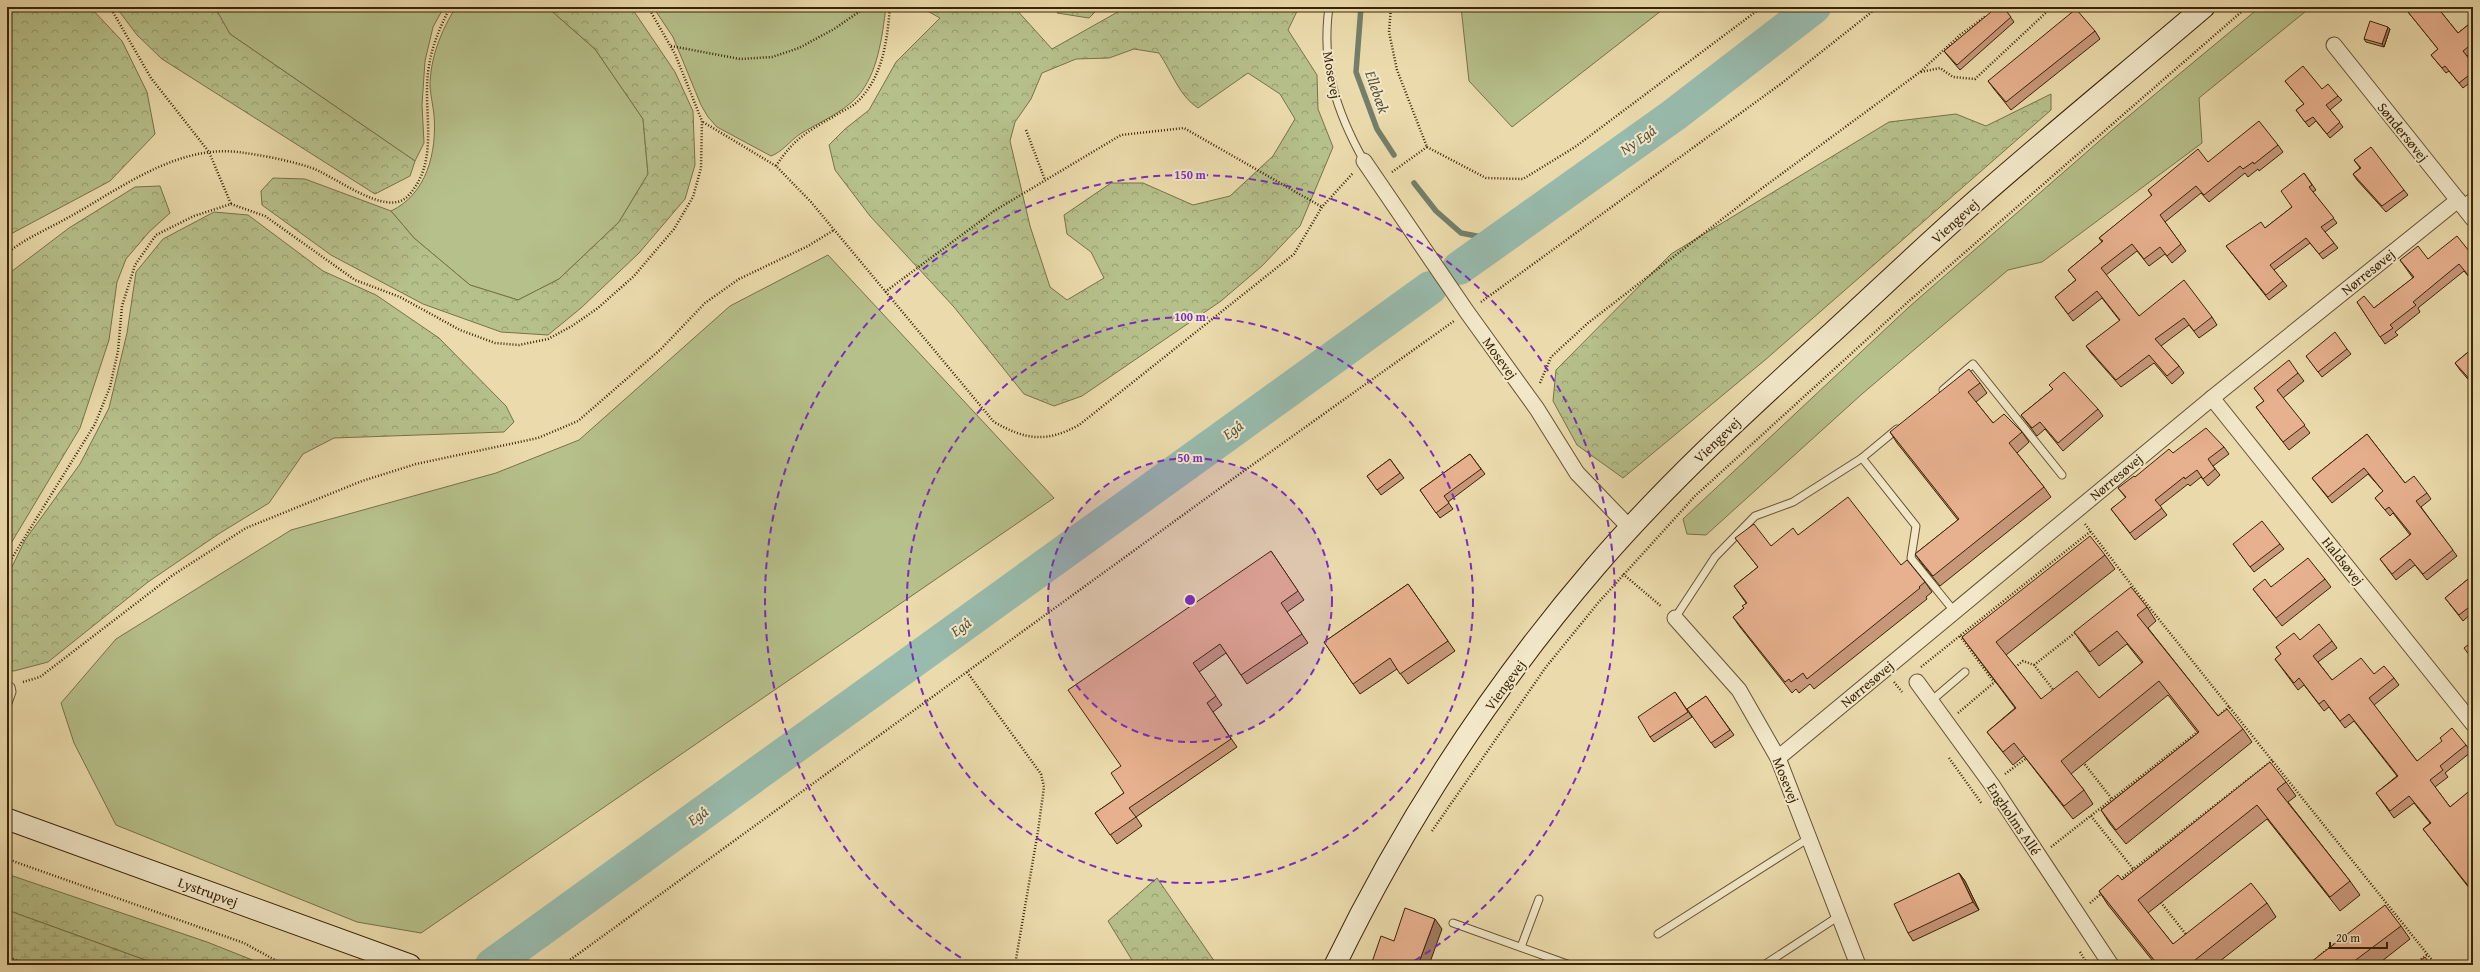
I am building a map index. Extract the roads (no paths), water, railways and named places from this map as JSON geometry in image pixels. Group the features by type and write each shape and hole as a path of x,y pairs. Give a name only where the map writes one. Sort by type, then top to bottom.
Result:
{"street":[{"name":"Viengevej","path":"1335,965 1369,898 1450,762 1510,675 1594,568 1630,528 1699,457 1788,373 1979,198 2204,7"},
{"name":"Søndersøvej","path":"2334,45 2464,200 2473,219"},
{"name":"Mosevej","path":"1364,161 1467,312 1537,409 1577,473 1630,528"},
{"name":"Nørresøvej","path":"1778,758 2212,398 2464,200"},
{"name":"Haldsøvej","path":"2212,398 2473,724"},
{"name":"Mosevej","path":"1675,618 1739,690 1778,758 1858,965"},
{"name":"Engholms Allé","path":"1918,675 1931,701 1992,785 2077,913 2106,963"},
{"name":"Lystrupvej","path":"7,819 410,965"}],"lane":[{"name":"Mosevej","path":"1329,7 1326,52 1332,88 1346,129 1364,161"},
{"path":"1938,394 1973,364 2062,475"},
{"path":"1675,618 1715,557 1755,516 1794,502 1862,458 1903,424"},
{"path":"1862,458 1916,526 1911,558 1954,611"},
{"path":"1931,701 1965,672"},
{"path":"7,706 12,692 9,686"},
{"path":"1658,934 1809,838"},
{"path":"1521,947 1539,899"},
{"path":"1764,965 1838,916"},
{"path":"1453,923 1570,965"}],"waterway":[{"name":"Ellebæk","path":"1361,7 1356,72 1377,129 1394,155"},
{"name":"Ny Egå","path":"1459,268 1674,115 1814,7"},
{"path":"1414,183 1436,211 1461,233 1497,240"},
{"name":"Egå","path":"492,965 1430,288"}]}
